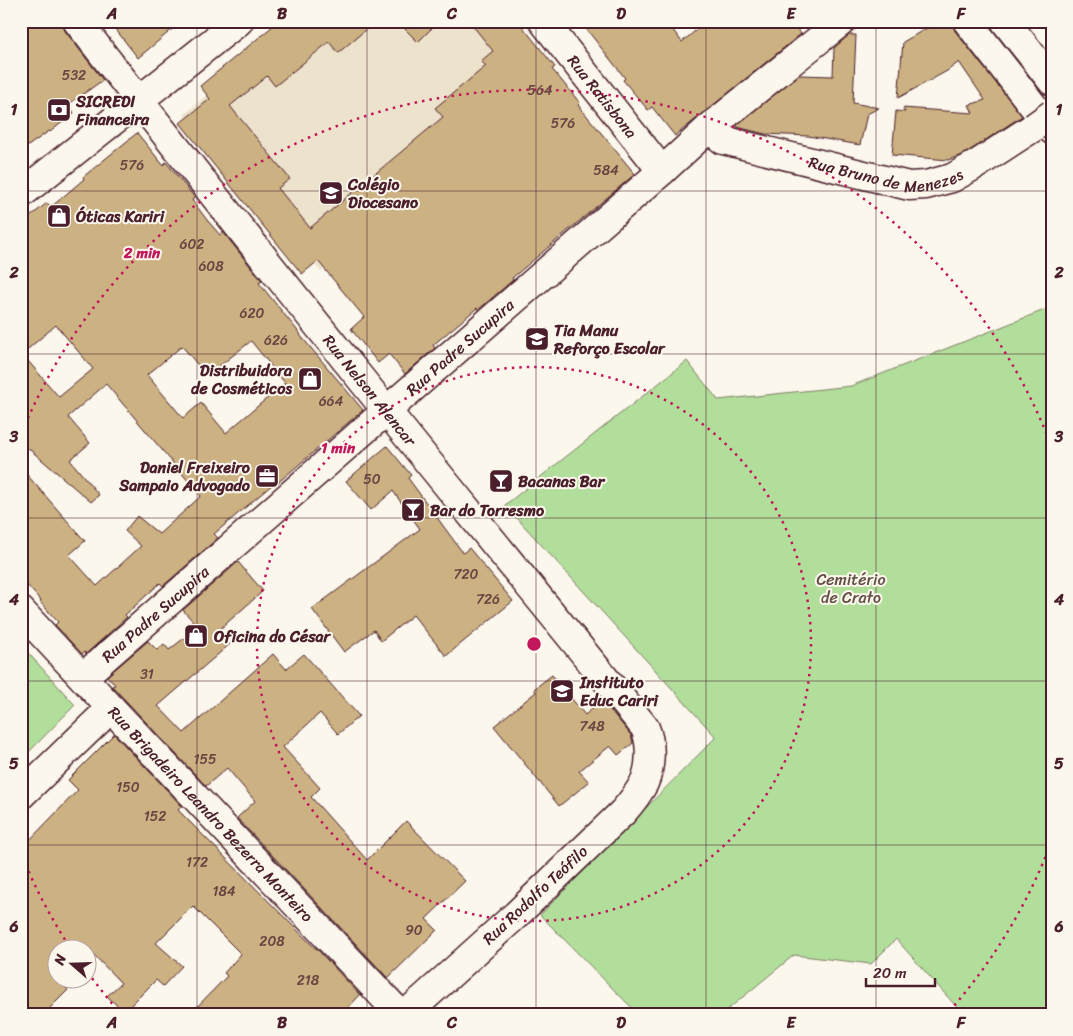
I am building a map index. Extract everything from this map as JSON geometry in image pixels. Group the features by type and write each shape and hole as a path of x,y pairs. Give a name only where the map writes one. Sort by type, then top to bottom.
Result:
{"street":[{"name":"Rua Nelson Alencar","path":"77,21 386,410 645,728 649,745 649,763"},
{"path":"21,194 240,21"},
{"name":"Rua Ratisbona","path":"543,21 662,171"},
{"path":"967,21 1046,124"},
{"path":"1005,21 1052,81"},
{"name":"Rua Padre Sucupira","path":"83,677 709,128 839,22"},
{"name":"Rua Bruno de Menezes","path":"709,128 723,140 909,186 926,185 952,178 1046,124"},
{"name":"Rua Brigadeiro Leandro Bezerra Monteiro","path":"21,611 401,1015"},
{"path":"21,795 111,708"},
{"name":"Rua Rodolfo Teófilo","path":"405,1015 516,915 623,812 635,798 644,782 649,763"}],"shaded area":[{"name":"Colégio Diocesano","path":"291,21 510,21 552,69 321,272 184,115"}],"green space":[{"name":"Cemitério de Crato","path":"1052,307 1052,1015 963,1015 896,939 871,964 794,955 721,1015 639,1015 540,915 716,737 505,505 687,361 718,400 851,386"},
{"path":"21,645 75,705 21,760"}],"building":[{"path":"21,21 62,21 65,31 103,80 69,104 74,113 21,151"},
{"path":"109,21 182,21 138,58"},
{"path":"279,21 376,21 338,53 329,42 275,86 267,76 230,106 290,179 278,188 310,228 443,117 435,108 486,66 481,61 493,51 469,21 518,21 555,67 552,69 580,103 578,105 635,174 512,278 513,280 478,310 477,308 433,345 435,348 405,374 389,354 378,363 351,329 364,317 318,261 302,274 180,123 210,99 200,86"},
{"path":"397,21 439,21 418,42"},
{"path":"580,21 666,21 682,42 707,21 791,21 801,34 675,136 652,107 648,110 623,80 625,78"},
{"path":"920,21 952,21 955,31 1022,116 969,151 948,160 892,155 896,111 905,112 903,108 973,113 969,105 985,100 959,62 947,71 898,98 903,42 927,28"},
{"path":"849,35 856,35 853,103 879,108 867,114 860,145 808,136 765,134 737,127 737,125 799,75 833,76 834,48"},
{"path":"137,133 163,165 166,162 195,198 192,200 207,220 220,235 223,232 262,281 259,283 363,410 214,534 218,538 163,586 160,583 125,615 127,617 86,654 85,652 82,654 55,625 58,622 21,578 21,468 85,541 69,555 97,586 141,546 125,531 137,516 159,534 201,496 106,384 68,417 90,443 70,460 99,495 91,502 21,442 21,224 47,203 51,207 84,179 83,177","holes":["56,325 93,369 59,397 22,354","251,341 285,383 226,433 201,403 183,418 147,375 182,346 207,376"]},
{"path":"387,446 411,475 408,478 463,553 469,548 513,601 446,656 413,615 381,641 374,630 344,652 312,609 420,529 393,491 371,510 346,481"},
{"path":"238,562 263,591 219,630 230,644 158,706 184,733 273,654 286,669 304,654 359,716 338,734 320,713 283,747 320,788 311,797 367,860 406,821 465,881 426,919 437,930 388,978 237,818 255,801 227,768 206,786 112,686 115,685 107,676 148,641 157,650 164,644 169,650 198,627 183,610"},
{"path":"552,675 585,715 602,700 631,735 633,743 618,755 610,746 579,771 589,782 559,806 494,726 536,692 534,689"},
{"path":"114,734 182,806 178,810 316,948 360,995 341,1015 189,1015 227,976 224,973 241,954 193,906 156,943 182,966 163,986 156,980 124,1012 107,996 121,983 98,959 98,938 48,938 48,988 66,988 68,990 43,1015 21,1015 21,849 78,790 68,780"}],"place":[{"name":"SICREDI Financeira","path":"59,110"},
{"name":"Colégio Diocesano","path":"331,193"},
{"name":"Óticas Kariri","path":"59,216"},
{"name":"Tia Manu Reforço Escolar","path":"537,339"},
{"name":"Distribuidora de Cosméticos","path":"310,379"},
{"name":"Daniel Freixeiro Sampaio Advogado","path":"267,476"},
{"name":"Bacanas Bar","path":"501,481"},
{"name":"Bar do Torresmo","path":"413,510"},
{"name":"Oficina do César","path":"196,636"},
{"name":"Instituto Educ Cariri","path":"562,691"}]}
